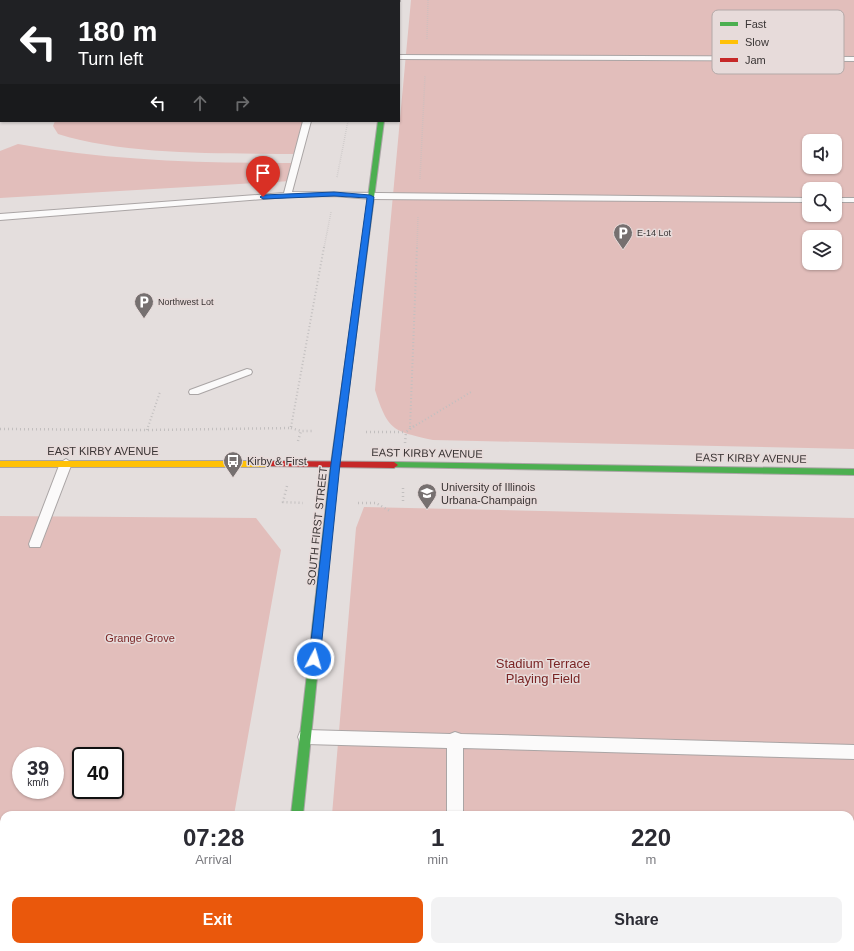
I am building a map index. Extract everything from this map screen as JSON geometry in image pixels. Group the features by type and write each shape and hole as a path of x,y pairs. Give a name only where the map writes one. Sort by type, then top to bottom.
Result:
{"street":[{"name":"SOUTH FIRST STREET","path":"297,811 335,464 381,122"},
{"name":"EAST KIRBY AVENUE","path":"0,464 335,464 854,472"}],"lane":[{"path":"400,57 712,58"},
{"path":"844,59 854,59"},
{"path":"287,195 307,122"},
{"path":"0,217 287,195 334,194 370,197 802,200"},
{"path":"842,200 854,200"},
{"path":"208,201 222,209"},
{"path":"140,206 152,214"},
{"path":"68,212 81,220"},
{"path":"194,392 247,372"},
{"path":"35,544 66,464"},
{"path":"306,737 854,752"},
{"path":"454,740 455,811"}],"path":[{"path":"291,428 348,122"},
{"path":"147,430 160,392"},
{"path":"406,432 471,392"},
{"path":"0,429 147,430 291,428 301,431"},
{"path":"403,494 403,503"},
{"path":"376,504 390,511"}],"green space":[{"name":"E-14 Lot","path":"411,0 854,0 854,449 433,440 400,431 394,427 384,414 375,390"},
{"path":"55,122 307,122 298,154 208,153 145,150 85,141 58,134 53,126"},
{"path":"18,144 87,154 156,160 296,163 291,181 0,198 0,151"},
{"name":"Stadium Terrace Playing Field","path":"364,507 854,518 854,811 332,811 356,528"},
{"name":"Grange Grove","path":"0,516 256,518 281,550 235,811 0,811"}],"traffic: fast":[{"path":"364,251 381,122"},
{"path":"394,465 854,472"},
{"path":"297,811 334,471"}],"traffic: slow":[{"path":"334,471 364,251"},
{"path":"0,464 267,464"}],"traffic: jam":[{"path":"267,464 394,465"}],"place":[{"name":"E-14 Lot","path":"623,250"},
{"name":"Northwest Lot","path":"144,319"},
{"name":"Kirby & First","path":"233,478"},
{"name":"University of Illinois Urbana-Champaign","path":"427,510"}],"route":[{"path":"263,197 334,194 370,197 335,464 314,659"}]}
